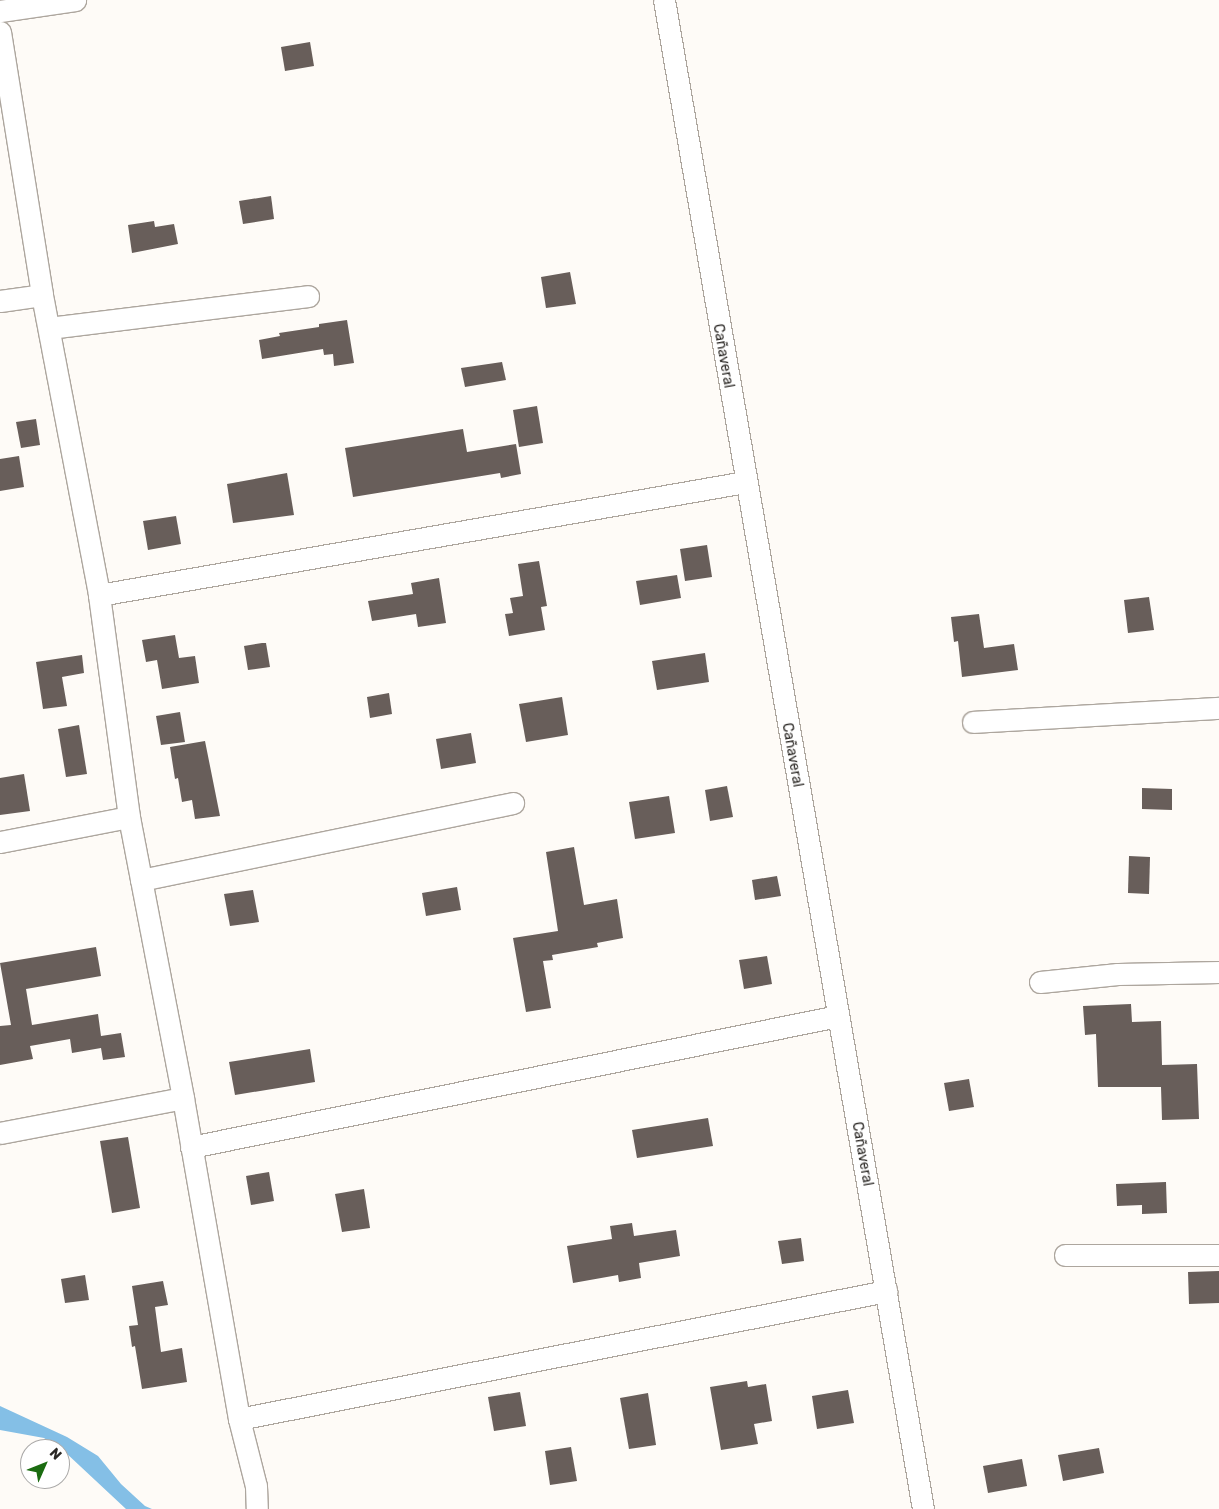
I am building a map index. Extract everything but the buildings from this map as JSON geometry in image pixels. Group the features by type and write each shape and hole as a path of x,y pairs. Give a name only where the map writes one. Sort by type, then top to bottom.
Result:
{"street":[{"path":"0,11 75,0"},
{"name":"Cañaveral","path":"664,0 922,1509"},
{"path":"0,32 42,295 99,595 129,817 183,1098 239,1419 256,1486 257,1509"},
{"path":"0,301 42,295"},
{"path":"49,328 308,296"},
{"path":"99,595 745,482"},
{"path":"973,722 1219,708"},
{"path":"141,880 513,803"},
{"path":"0,842 129,817"},
{"path":"1040,982 1118,974 1219,972"},
{"path":"191,1147 838,1016"},
{"path":"0,1133 183,1098"},
{"path":"1065,1255 1219,1255"},
{"path":"239,1419 886,1291"}],"water":[{"path":"0,1406 67,1437 98,1456 121,1484 145,1506 152,1509 126,1509 70,1457 70,1439 46,1439 0,1430"}]}
